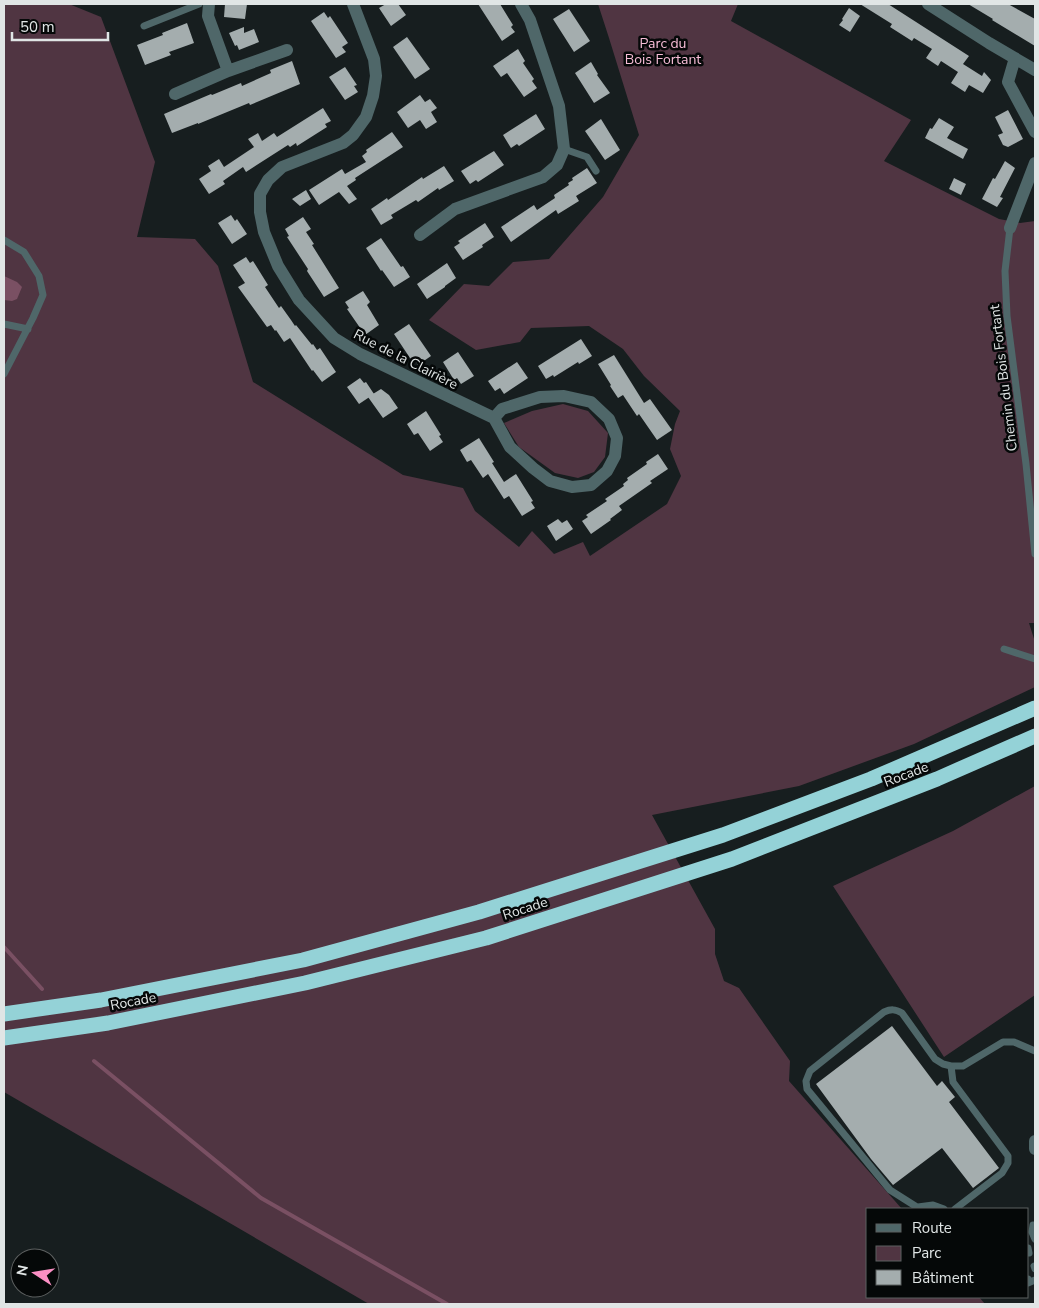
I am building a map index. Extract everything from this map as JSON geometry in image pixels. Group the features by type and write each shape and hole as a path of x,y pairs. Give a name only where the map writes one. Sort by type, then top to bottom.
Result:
{"highway":[{"path":"4,1014 101,1000 303,960 479,912 723,835 872,779 1035,707"},
{"name":"Rocade","path":"4,1038 108,1023 305,983 486,938 732,859 936,779 1035,736"},
{"path":"936,779 1035,747"}],"street":[{"path":"209,4 208,16 228,71"},
{"name":"Rue de la Clairière","path":"353,4 374,59 376,76 373,96 366,117 343,143 282,167 268,180 260,194 260,212 264,232 278,266 299,300 334,338 360,354 494,418"},
{"path":"420,235 455,209 543,177 556,165 564,149 559,106 530,20 521,4"},
{"path":"928,4 988,43 1035,70"},
{"path":"174,94 228,71 287,50"},
{"path":"1015,58 1008,82 1035,132"},
{"path":"1010,228 1035,163"},
{"path":"564,396 591,402 609,419 616,438 615,456 607,471 591,485 572,487 550,481 532,468 510,447 494,418 502,409 540,397 564,396"},
{"path":"1035,1141 1035,1149"}],"lane":[{"path":"144,26 199,4"},
{"path":"564,149 587,157 596,171"},
{"name":"Chemin du Bois Fortant","path":"1010,228 1005,271 1006,316 1026,464 1035,554"},
{"path":"4,240 24,252 39,276 43,295 28,329 4,374"},
{"path":"4,324 28,329"},
{"path":"1004,649 1035,659"},
{"path":"941,1208 933,1205 919,1208 890,1190 807,1089 806,1081 810,1071 889,1010 896,1010 902,1013 935,1059 951,1066 963,1066 1003,1042 1014,1042 1035,1051"},
{"path":"951,1066 953,1082 1008,1156 1008,1164 1002,1173 955,1208"},
{"path":"1032,1226 1035,1239"}],"green space":[{"name":"Parc du Bois Fortant","path":"4,4 69,4 101,17 155,162 137,237 195,239 218,266 253,382 403,475 463,488 475,511 519,547 532,531 554,554 583,542 590,556 667,504 681,476 670,449 675,424 680,411 644,376 623,349 589,326 531,328 520,342 476,350 429,320 464,284 489,286 513,262 549,259 603,197 639,135 598,4 738,4 731,21 911,120 884,161 999,219 1020,223 1035,221 1035,623 1029,623 1035,642 1035,687 914,744 799,786 652,815 715,929 715,954 724,981 739,988 790,1061 789,1081 901,1208 866,1208 866,1298 980,1298 985,1304 369,1304 4,1092"},
{"path":"563,404 588,411 608,433 605,457 594,472 578,478 555,473 519,447 504,423 532,411"},
{"path":"1035,786 1035,995 944,1057 833,886 953,831"}],"shaded area":[{"path":"4,276 17,282 22,287 17,299 12,301 4,300"}],"building":[{"path":"225,4 247,4 245,19 224,17"},
{"path":"386,4 398,4 406,15 391,26 379,8"},
{"path":"478,4 500,4 513,25 511,27 515,32 502,41"},
{"path":"860,4 888,4 969,56 963,64 982,76 984,72 991,80 983,93 969,85 965,92 951,83 958,72 941,61 938,66 926,58 932,49 914,38 912,41 890,27 892,24"},
{"path":"968,4 1008,4 1035,19 1035,46 992,20"},
{"path":"849,8 860,16 850,32 839,25"},
{"path":"569,9 590,41 574,52 553,19"},
{"path":"324,12 328,18 330,16 348,43 342,47 346,52 336,58 311,21"},
{"path":"187,23 194,43 169,52 171,55 145,65 137,45"},
{"path":"244,27 244,33 254,29 259,42 239,50 229,33"},
{"path":"407,37 430,69 415,79 393,47"},
{"path":"518,49 525,61 523,63 534,79 532,81 537,88 524,97 507,73 501,77 493,66"},
{"path":"292,61 300,84 250,105 249,103 172,133 164,114 241,83 242,86 271,73 270,70"},
{"path":"591,62 597,75 610,93 594,103 575,73"},
{"path":"345,67 357,85 354,86 358,92 345,100 329,77"},
{"path":"420,95 425,102 430,99 437,108 431,112 437,122 426,129 420,120 408,128 397,112"},
{"path":"323,108 331,121 325,124 327,127 297,146 296,143 290,147 288,145 246,172 243,167 223,181 225,184 209,194 199,179 211,171 208,166 219,159 224,167 254,147 248,139 258,133 262,141 274,133 277,137"},
{"path":"1008,110 1023,139 1008,147 1003,145 998,135 1003,133 995,117"},
{"path":"536,114 545,129 519,146 517,144 511,148 503,135"},
{"path":"939,118 954,127 947,138 968,149 963,159 925,138 930,128 932,129"},
{"path":"601,119 620,150 605,160 585,131"},
{"path":"392,132 403,147 355,178 356,180 347,186 357,199 349,204 339,192 319,205 309,190 342,169 345,174 366,162 362,156 367,152 366,150"},
{"path":"494,151 504,165 478,182 476,180 470,184 461,171"},
{"path":"1005,161 1015,168 1000,197 1003,198 997,207 982,199"},
{"path":"444,166 454,181 391,215 393,218 381,225 371,209 422,177 423,179"},
{"path":"587,168 597,183 576,196 579,201 558,214 556,210 511,242 501,227 534,205 537,210 555,198 554,195 569,185 568,183 573,180 572,178"},
{"path":"954,178 966,184 961,195 949,189"},
{"path":"306,190 311,199 300,206 292,199"},
{"path":"231,215 235,221 237,219 247,234 232,244 218,223"},
{"path":"303,217 311,229 306,232 314,244 312,245 339,288 324,297 287,237 289,236 285,229"},
{"path":"485,223 494,237 463,260 454,247 460,243 458,241"},
{"path":"381,238 410,277 394,287 366,248"},
{"path":"246,257 250,263 253,261 268,285 265,287 279,308 281,306 295,326 317,350 320,348 336,372 322,382 312,371 290,338 284,342 271,325 267,327 238,287 245,283 233,265"},
{"path":"447,263 456,278 427,299 417,284"},
{"path":"363,291 370,302 367,305 379,325 365,335 347,309 349,308 345,302"},
{"path":"409,324 431,356 418,365 414,359 412,361 394,334"},
{"path":"581,339 592,356 579,364 578,362 554,377 553,375 546,379 538,366"},
{"path":"458,352 474,376 461,384 457,378 454,380 443,362"},
{"path":"614,355 644,403 650,399 672,430 657,440 623,395 618,398 598,364"},
{"path":"517,362 528,378 504,394 500,388 495,391 488,381"},
{"path":"360,378 364,383 366,382 374,394 359,404 347,387"},
{"path":"381,389 389,395 398,408 383,418 368,397"},
{"path":"426,411 441,435 439,436 443,442 430,451 418,433 414,435 407,424"},
{"path":"479,438 504,482 516,474 533,501 531,502 535,508 522,516 509,496 504,499 488,474 483,478 471,460 467,462 460,450"},
{"path":"658,454 668,469 650,481 652,483 619,506 622,510 591,534 582,521 588,517 586,515 607,501 605,499 624,486 623,484 628,480 627,478"},
{"path":"558,519 562,523 567,520 573,529 556,541 547,526"},
{"path":"892,1026 937,1086 942,1081 955,1097 949,1102 999,1168 973,1188 942,1148 893,1185 871,1159 816,1084"}],"waterway":[{"path":"4,947 42,989"},
{"path":"94,1061 261,1198 447,1304"}]}
